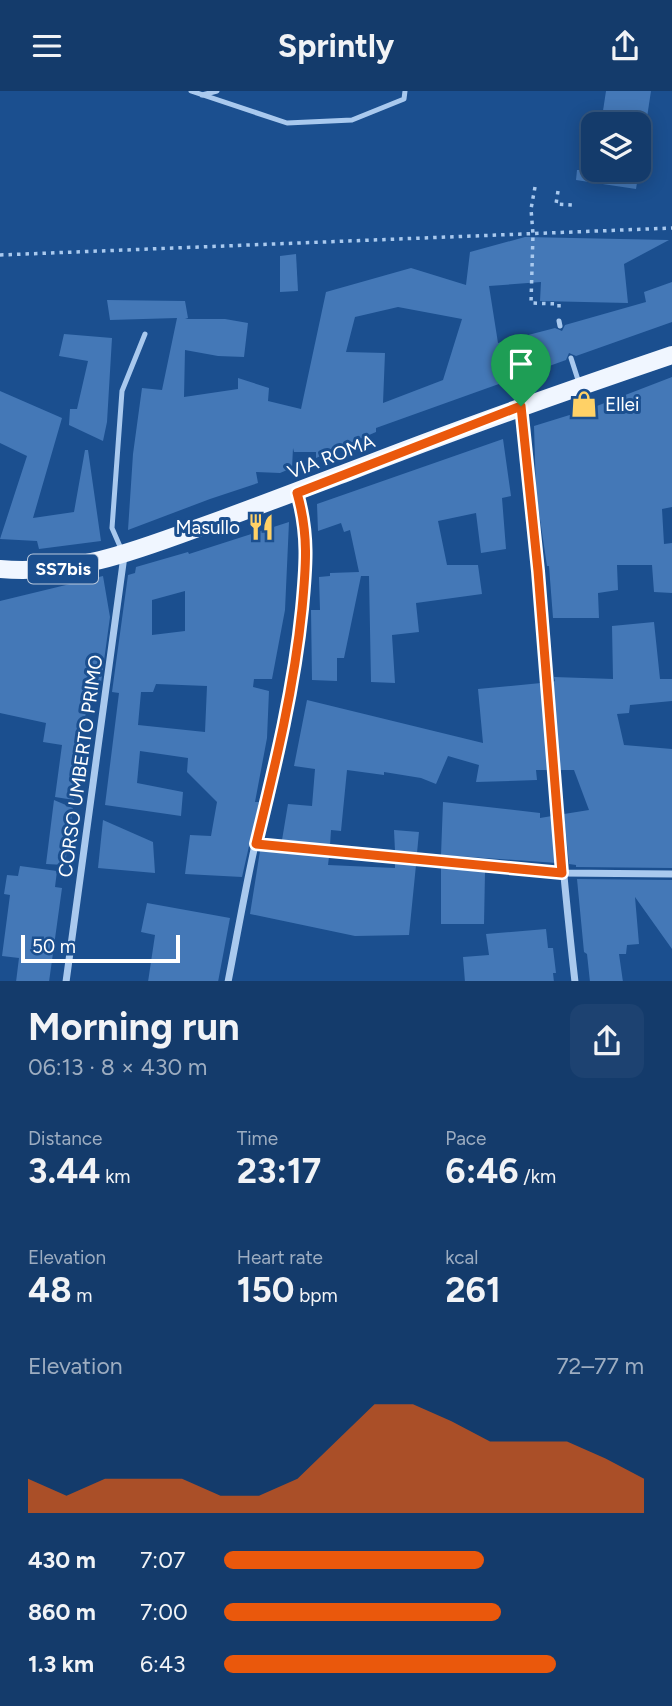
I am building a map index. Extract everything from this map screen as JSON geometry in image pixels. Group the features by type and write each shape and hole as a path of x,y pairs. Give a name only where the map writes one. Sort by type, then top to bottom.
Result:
{"main road":[{"name":"VIA ROMA","path":"0,569 60,569 124,555 297,493 521,406 672,355"}],"street":[{"path":"521,406 538,571 562,873 575,981"},
{"path":"228,981 296,662 307,554 297,493"},
{"name":"CORSO UMBERTO PRIMO","path":"66,981 124,555"},
{"path":"256,844 562,873 672,874"}],"lane":[{"path":"191,91 287,123 352,120 404,99 405,91"},
{"path":"202,95 217,91"},
{"path":"124,555 112,529 122,391 145,334"},
{"path":"571,358 580,386"}],"path":[{"path":"534,187 531,209 531,303 559,304 559,324"},
{"path":"558,191 556,204 572,205 572,209"},
{"path":"0,255 672,228"}],"building":[{"path":"606,91 651,91 648,112 603,112"},
{"path":"577,170 581,170 581,181 576,180"},
{"path":"589,182 637,182 636,189"},
{"path":"525,237 669,240 624,264 628,303 540,301 541,282 489,286 498,343 555,328 562,331 565,325 646,302 644,292 672,282 672,322 576,356 569,353 566,360 376,428 376,432 316,458 316,452 294,452 293,448 292,468 280,473 256,472 258,483 128,530 133,454 142,388 162,390 177,318 110,320 107,300 185,301 188,318 185,319 225,319 248,323 244,357 185,350 184,397 238,389 238,378 269,388 268,401 301,409 326,292 411,268 466,285 470,252","holes":["398,307 462,319 443,380 383,403 385,353 346,352 355,317"]},
{"path":"296,254 298,291 280,292 280,256"},
{"path":"64,334 112,338 107,422 103,441 69,425 70,409 77,409 88,361 59,356"},
{"path":"672,377 672,507 662,509 664,544 672,543 672,593 654,592 652,565 617,565 618,590 598,593 599,618 553,618 549,566 536,492 534,426 589,409"},
{"path":"0,391 62,418 33,518 74,512 85,450 88,450 101,541 39,549 37,541 0,539 27,456 0,443"},
{"path":"503,439 511,496 502,498 506,549 481,553 476,513 438,521 447,565 478,565 482,594 416,603 419,632 392,635 395,683 371,682 369,576 361,576 344,658 337,658 337,681 312,680 311,610 320,610 319,577 330,576 330,573 359,572 350,530 344,532 341,523 318,531 317,504"},
{"path":"289,522 285,610 272,679 254,679 253,687 269,691 267,738 255,802 259,802 242,877 185,874 190,835 211,836 217,802 187,772 188,758 140,751 137,783 183,792 181,816 105,805 119,693 112,692 128,575 135,573 136,567 188,552 189,554","holes":["185,591 185,631 152,635 152,600","156,684 207,686 205,732 138,725 141,692 153,692"]},
{"path":"103,576 110,617 100,690 89,689 74,800 55,797 62,745 43,742 46,723 0,713 0,601"},
{"path":"654,622 660,679 672,679 672,701 630,705 629,713 617,714 624,745 672,749 672,868 576,867 569,864 564,814 589,810 574,770 560,770 554,677 613,679 612,626"},
{"path":"541,683 548,770 536,770 537,780 476,782 479,765 448,756 436,784 421,778 384,772 384,775 347,770 341,831 331,830 330,845 282,840 288,804 312,806 315,769 294,766 307,700 483,743 478,689"},
{"path":"54,800 73,808 65,865 46,864"},
{"path":"443,802 540,813 540,818 552,816 557,863 441,855"},
{"path":"103,820 153,842 155,873 98,868"},
{"path":"394,830 419,832 417,853 395,851"},
{"path":"260,851 329,857 328,865 395,868 395,863 416,865 409,935 355,936 250,914"},
{"path":"20,866 57,871 55,887 62,888 49,981 16,981 19,958 2,956 10,895 4,894 7,875 18,876"},
{"path":"441,868 485,872 484,924 441,924"},
{"path":"577,879 672,880 672,949 635,897 639,944 627,945 626,954 619,954 623,981 590,981 587,954 584,952"},
{"path":"147,903 230,918 218,981 148,981 155,935 141,932"},
{"path":"546,929 548,948 553,948 556,973 553,973 554,981 465,981 463,957 489,955 486,934"}],"place":[{"name":"Ellei","path":"584,404"},
{"name":"Masullo","path":"261,527"}],"route":[{"path":"521,406 538,571 562,873 256,844 296,662 307,554 297,493 521,406"}]}
